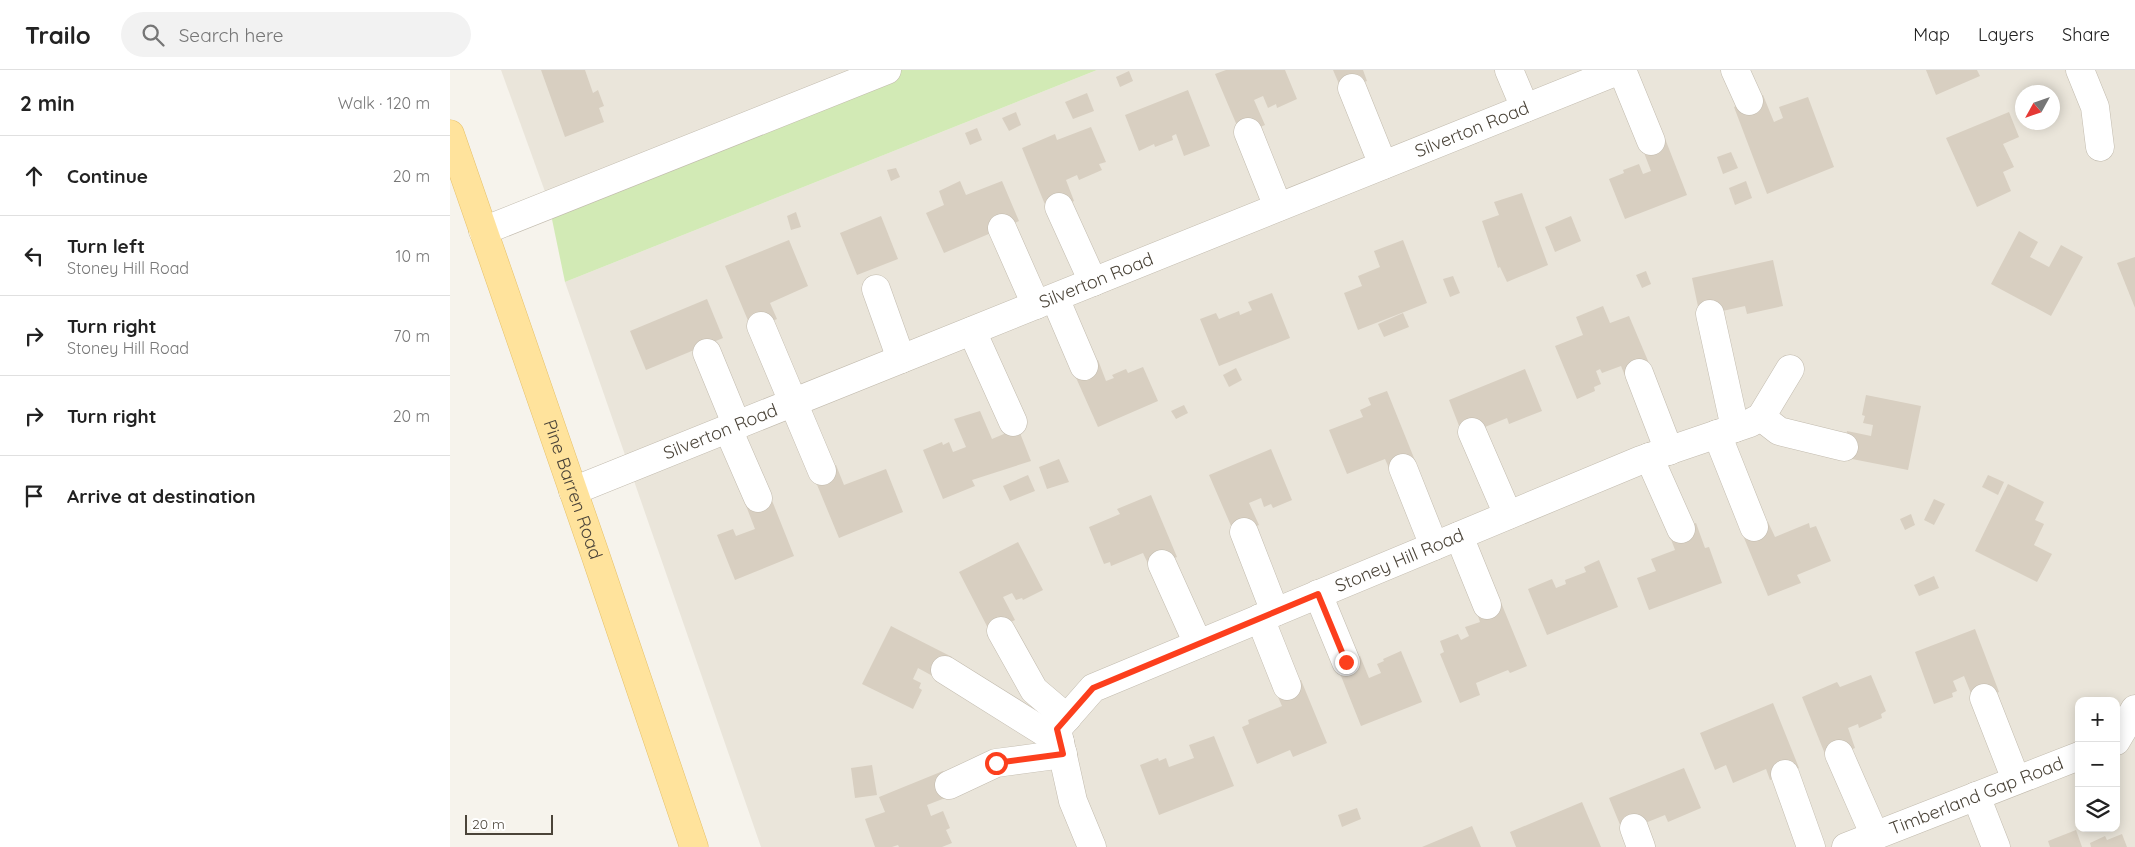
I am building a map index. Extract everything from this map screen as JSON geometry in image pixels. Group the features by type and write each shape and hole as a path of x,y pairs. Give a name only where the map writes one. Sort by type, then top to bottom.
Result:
{"main road":[{"name":"Pine Barren Road","path":"450,134 694,847"}],"street":[{"path":"483,230 887,70"},
{"path":"1509,70 1525,108"},
{"path":"1621,70 1651,142"},
{"name":"Silverton Road","path":"573,491 1525,108 1578,78 1621,70"},
{"path":"1735,70 1748,101"},
{"path":"2080,70 2094,107 2100,147"},
{"path":"1352,88 1383,165"},
{"path":"1248,132 1278,207"},
{"path":"1059,207 1093,282"},
{"path":"1002,228 1084,366"},
{"path":"876,289 901,359"},
{"path":"1710,314 1726,431 1754,527"},
{"path":"761,326 822,471"},
{"path":"972,331 1013,422"},
{"path":"708,353 758,498"},
{"path":"1790,369 1761,418 1780,431 1844,447"},
{"path":"1639,373 1659,454 1681,529"},
{"name":"Stoney Hill Road","path":"1063,738 1093,688 1508,515 1659,454 1761,418"},
{"path":"1472,432 1508,515"},
{"path":"1402,468 1434,546"},
{"path":"1244,532 1287,686"},
{"path":"1459,536 1487,605"},
{"path":"1162,564 1198,644"},
{"path":"1318,594 1346,662"},
{"path":"1001,631 1063,738 1074,802 1092,847"},
{"path":"945,670 1063,738"},
{"path":"1984,698 2016,780"},
{"path":"2120,734 2135,709"},
{"path":"949,785 996,763 1063,738"},
{"path":"1840,754 1875,836"},
{"name":"Timberland Gap Road","path":"1846,847 2075,758"},
{"path":"1785,774 1811,847"},
{"path":"1976,796 1996,847"}],"shaded area":[{"path":"501,70 862,70 548,200"},
{"path":"1097,70 2135,70 2135,847 761,847 565,282"}],"green space":[{"path":"862,70 1097,70 565,282 548,200"}],"building":[{"path":"541,70 585,70 593,93 598,90 604,106 599,108 604,122 565,137"},
{"path":"1226,70 1285,70 1297,99 1277,108 1276,104 1268,108 1263,96 1254,100 1265,125 1241,135 1215,74"},
{"path":"1333,70 1363,70 1367,81 1342,91"},
{"path":"1926,70 1977,70 1980,76 1936,95"},
{"path":"1129,71 1133,81 1120,87 1116,77"},
{"path":"1188,90 1210,146 1184,156 1176,134 1172,136 1173,140 1155,147 1154,144 1139,151 1125,115"},
{"path":"1087,93 1094,111 1073,119 1065,102"},
{"path":"1763,95 1774,122 1783,118 1779,107 1808,97 1834,167 1767,194 1734,107"},
{"path":"1016,112 1021,125 1009,131 1002,118"},
{"path":"2009,112 2019,137 2003,144 2014,167 2003,172 2011,191 1977,207 1946,138"},
{"path":"1091,127 1106,162 1099,164 1102,170 1079,180 1077,175 1066,180 1074,201 1048,212 1022,148 1055,134 1057,140"},
{"path":"977,128 982,140 970,145 965,133"},
{"path":"1664,136 1687,195 1625,219 1609,179 1624,173 1623,170 1639,164 1643,174 1651,171 1641,145"},
{"path":"1731,152 1738,168 1723,174 1717,157"},
{"path":"896,168 900,177 891,181 887,170"},
{"path":"960,181 966,195 1002,181 1019,221 944,253 926,213 944,205 939,191"},
{"path":"1746,181 1752,198 1735,205 1729,188"},
{"path":"1522,193 1548,265 1507,282 1500,267 1498,268 1482,221 1499,215 1494,202"},
{"path":"796,212 801,227 791,230 787,216"},
{"path":"881,216 898,259 857,275 840,233"},
{"path":"1571,216 1581,241 1555,252 1545,227"},
{"path":"2019,231 2038,242 2030,257 2049,267 2061,245 2083,257 2051,316 1991,284"},
{"path":"789,240 808,286 770,303 777,319 752,330 725,266"},
{"path":"1403,240 1427,303 1358,330 1344,293 1362,286 1358,276 1380,267 1374,251"},
{"path":"2135,257 2135,308 2117,263"},
{"path":"1773,260 1783,306 1747,314 1745,306 1700,316 1692,278"},
{"path":"1646,271 1651,284 1642,288 1636,275"},
{"path":"1453,276 1460,293 1450,297 1443,279"},
{"path":"1272,293 1290,338 1219,366 1200,319 1216,313 1219,319 1239,311 1240,315 1252,310 1248,302"},
{"path":"707,299 723,338 646,370 630,331"},
{"path":"1603,306 1610,323 1629,316 1651,368 1626,378 1621,366 1602,373 1600,369 1596,371 1601,384 1594,387 1595,391 1577,399 1555,346 1583,335 1576,317"},
{"path":"1403,313 1409,327 1384,337 1378,324"},
{"path":"1098,360 1106,381 1114,378 1112,375 1126,369 1128,373 1143,367 1158,401 1098,427 1073,371"},
{"path":"1236,368 1242,380 1229,387 1223,375"},
{"path":"1525,369 1542,411 1509,424 1507,418 1463,436 1449,400"},
{"path":"1387,391 1416,463 1391,473 1385,459 1347,474 1329,430 1363,417 1360,410 1371,405 1368,398"},
{"path":"1866,395 1921,406 1908,470 1842,457 1847,431 1871,436 1873,425 1863,423 1865,416 1862,415"},
{"path":"1184,405 1188,413 1176,419 1171,411"},
{"path":"980,411 992,439 1018,428 1031,461 972,480 975,486 943,499 923,450 942,442 943,445 949,442 953,452 966,447 954,419"},
{"path":"1271,449 1292,500 1273,508 1271,504 1264,507 1261,498 1249,503 1259,525 1235,535 1209,475"},
{"path":"1059,459 1069,482 1047,489 1039,467"},
{"path":"836,465 844,485 886,469 903,512 839,538 813,475"},
{"path":"1028,475 1035,491 1010,501 1003,486"},
{"path":"1988,475 2004,482 1998,495 1982,487"},
{"path":"2008,484 2044,502 2035,520 2044,524 2034,545 2052,554 2037,582 1975,551"},
{"path":"769,493 794,556 735,580 717,535 733,529 736,536 755,529 745,503"},
{"path":"1151,495 1177,557 1150,568 1143,553 1111,566 1110,562 1104,564 1089,527 1120,514 1117,509"},
{"path":"1934,499 1945,504 1934,525 1924,520"},
{"path":"1911,514 1915,525 1905,530 1900,519"},
{"path":"1768,522 1775,537 1809,523 1810,528 1816,526 1831,561 1797,575 1801,583 1768,596 1742,533"},
{"path":"1696,523 1705,548 1709,547 1722,583 1649,610 1637,578 1656,571 1651,559 1675,550 1669,534"},
{"path":"1018,542 1043,590 1023,600 1022,598 1016,600 1012,593 1003,597 1015,620 990,632 959,572"},
{"path":"1599,560 1618,607 1547,635 1528,589 1552,579 1556,588 1566,584 1565,580 1586,572 1584,567"},
{"path":"1934,576 1939,588 1919,596 1914,585"},
{"path":"1500,600 1527,666 1510,673 1508,670 1476,683 1480,695 1460,703 1440,654 1444,652 1440,641 1458,634 1461,640 1469,636 1465,627 1480,622 1476,610"},
{"path":"891,626 952,657 940,680 918,668 913,679 921,683 919,688 922,690 913,709 862,684"},
{"path":"1975,629 1999,692 1974,701 1964,676 1953,681 1957,691 1952,693 1953,697 1934,704 1915,652"},
{"path":"1401,651 1422,702 1361,726 1337,666 1360,656 1369,678 1381,673 1377,664 1384,661 1383,659"},
{"path":"1871,675 1886,711 1881,714 1882,718 1859,728 1858,724 1848,728 1855,748 1827,759 1802,697 1837,682 1840,687"},
{"path":"1301,680 1327,743 1293,757 1290,750 1257,764 1242,727 1249,724 1248,720 1282,706 1275,690"},
{"path":"1773,703 1799,768 1770,780 1766,769 1733,783 1726,765 1715,770 1700,733"},
{"path":"1214,736 1234,786 1159,815 1140,765 1158,758 1159,761 1166,758 1169,767 1194,758 1189,745"},
{"path":"872,765 877,795 855,798 851,768"},
{"path":"1684,768 1701,808 1668,822 1665,815 1623,832 1609,798"},
{"path":"943,771 953,795 927,805 931,816 943,811 950,828 946,830 952,843 942,847 899,847 898,845 875,847 865,819 885,812 879,797"},
{"path":"1582,802 1601,847 1516,847 1510,832"},
{"path":"1357,808 1361,819 1342,827 1338,815"},
{"path":"1472,826 1481,847 1422,847"},
{"path":"2075,830 2082,847 2050,847 2048,841"},
{"path":"2122,834 2127,847 2091,847 2090,843 2105,836 2107,840"}],"route":[{"path":"996,763 1063,754 1057,729 1093,688 1318,594 1346,662"}]}
